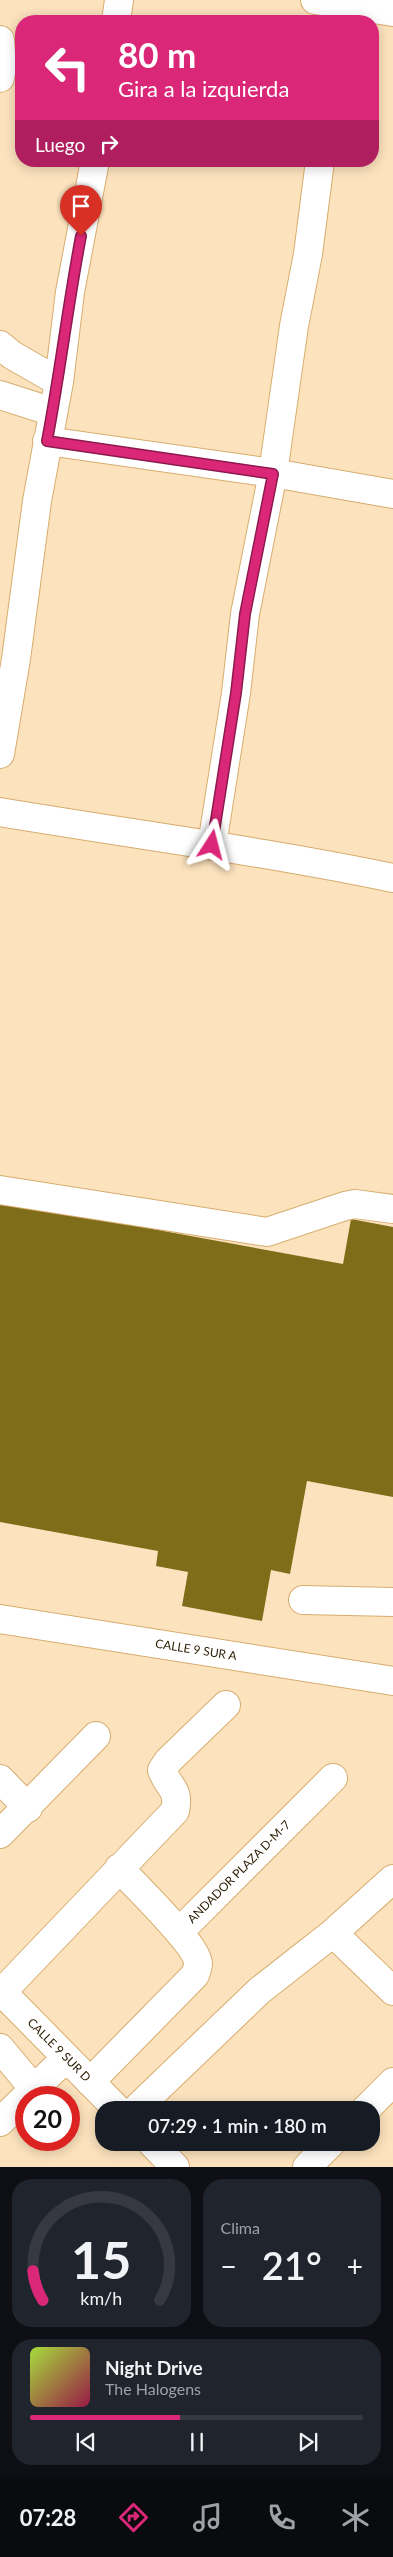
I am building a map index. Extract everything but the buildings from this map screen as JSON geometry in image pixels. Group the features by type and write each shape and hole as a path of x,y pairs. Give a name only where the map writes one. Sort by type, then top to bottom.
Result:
{"street":[{"path":"117,15 119,0"},
{"path":"330,8 393,12"},
{"path":"0,40 2,67 0,78"},
{"path":"0,754 47,441 59,382 70,292 94,167"},
{"path":"212,845 236,693 245,614 273,474 294,326 308,254 319,167"},
{"path":"0,346 59,382"},
{"path":"0,394 53,412"},
{"path":"47,441 273,474 393,494"},
{"path":"0,812 314,862 393,878"},
{"path":"0,1190 267,1232 355,1204 393,1208"},
{"path":"303,1600 393,1602"},
{"name":"CALLE 9 SUR A","path":"0,1618 393,1681"},
{"path":"1,1991 175,1811 177,1800 175,1788 165,1778 162,1770 168,1761 226,1706"},
{"path":"0,1834 28,1808 96,1736"},
{"name":"ANDADOR PLAZA D-M-7","path":"90,2082 195,1975 198,1964 194,1952 179,1932 333,1778"},
{"path":"0,1779 28,1808"},
{"path":"119,1868 179,1932"},
{"path":"144,2101 258,1991 333,1933 393,1879"},
{"path":"333,1933 393,1991"},
{"name":"CALLE 9 SUR D","path":"1,1991 109,2101"},
{"path":"0,2048 32,2086"},
{"path":"37,2086 66,2058"},
{"path":"374,2101 393,2082"},
{"path":"0,2122 15,2107"},
{"path":"160,2151 175,2167"},
{"path":"307,2167 323,2151"}],"route":[{"path":"81,236 70,292 59,382 47,441 273,474 245,614 236,693 212,845"}]}
